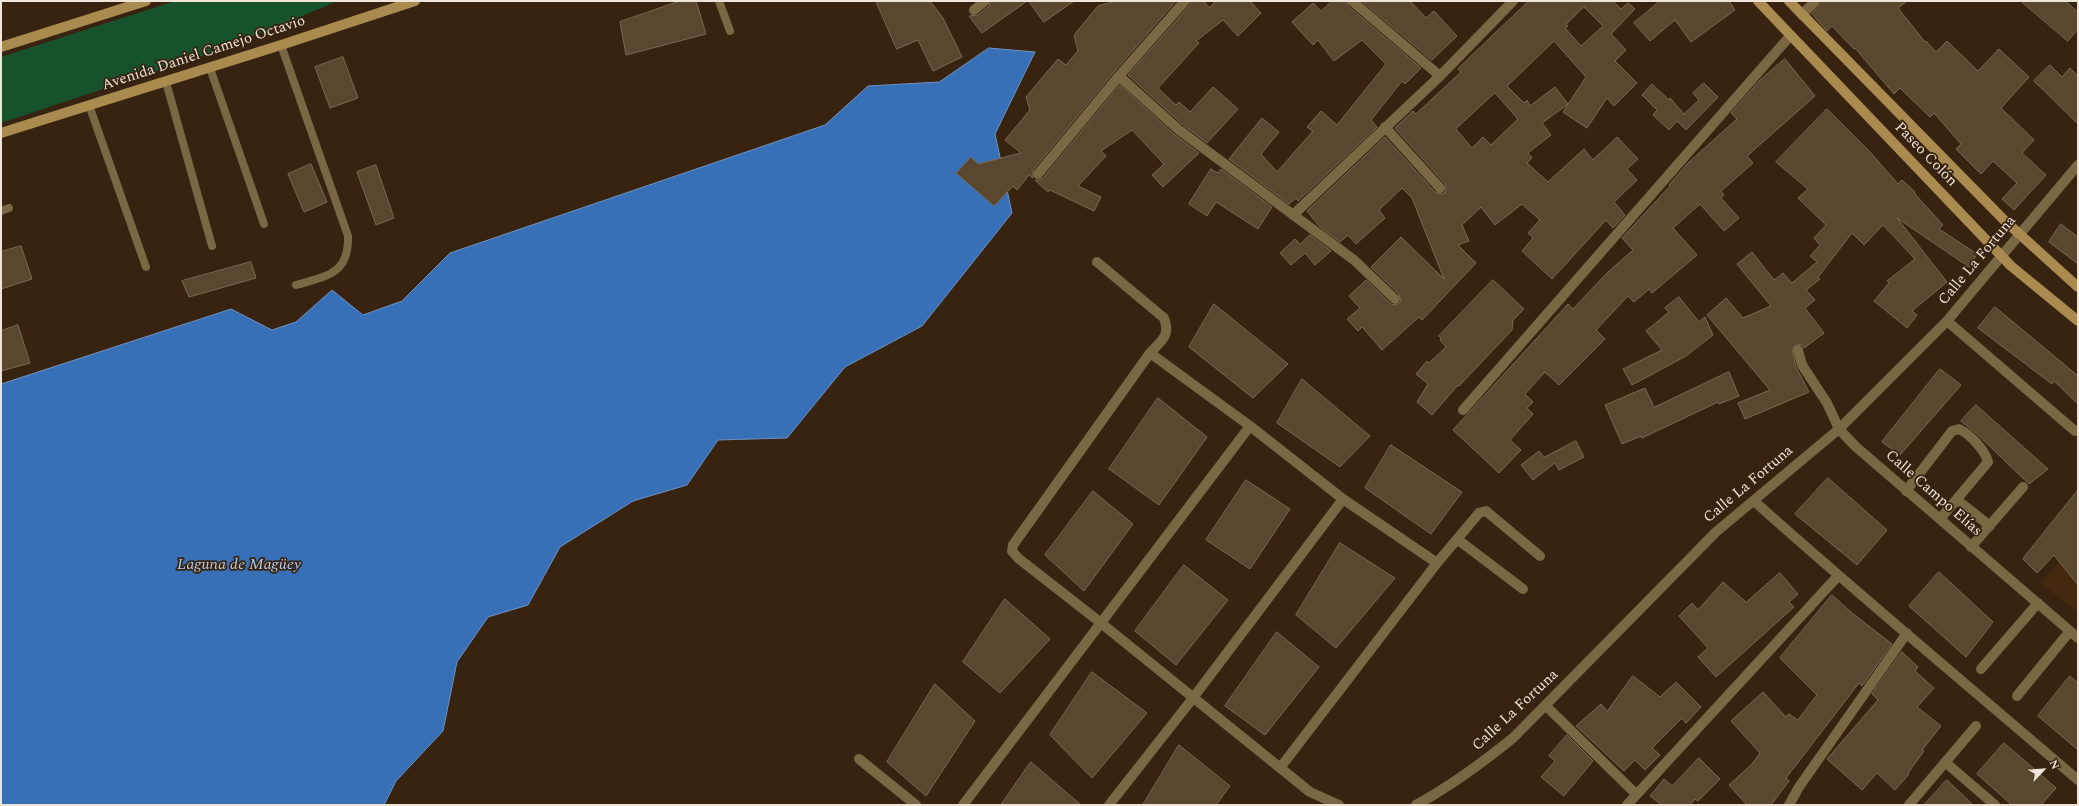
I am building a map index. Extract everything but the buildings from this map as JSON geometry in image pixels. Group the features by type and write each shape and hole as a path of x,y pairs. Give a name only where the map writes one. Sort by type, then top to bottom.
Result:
{"main road":[{"path":"1,46 146,1"},
{"name":"Avenida Daniel Camejo Octavio","path":"1,133 281,46 415,1"},
{"name":"Paseo Colón","path":"1758,1 2002,257 2078,321"},
{"name":"Paseo Colón","path":"1789,1 2020,234 2078,287"}],"street":[{"path":"974,10 984,1"},
{"path":"1038,174 1119,76 1185,1"},
{"path":"1352,1 1440,76"},
{"path":"1292,215 1385,126 1440,76 1513,1"},
{"path":"1802,15 1815,1"},
{"path":"1463,410 1790,36"},
{"path":"1119,76 1179,130 1354,260 1395,299"},
{"path":"1385,126 1440,188"},
{"name":"Calle La Fortuna","path":"1416,805 1441,791 1482,763 1513,738 1716,532 1839,429 1947,321 2078,165"},
{"path":"1096,262 1164,318 1167,326 1167,335 1150,354 1013,545 1012,551 1018,558 1310,792 1339,805"},
{"path":"1947,321 2075,431"},
{"name":"Calle Campo Elías","path":"1798,350 1802,365 1827,403 1839,429 1906,491 2078,638"},
{"path":"1150,354 1250,426 1343,500 1437,563"},
{"path":"963,805 1250,426"},
{"path":"1906,491 1952,431 1959,429 1964,432 1983,451 1988,462 1940,520"},
{"path":"1971,547 2023,487"},
{"path":"1109,805 1193,698 1343,500"},
{"path":"1957,500 1990,526"},
{"path":"1754,501 1838,576 1907,633 2078,780"},
{"path":"1280,768 1437,563 1475,517 1486,511 1540,556"},
{"path":"1457,539 1523,589"},
{"path":"1626,805 1838,576"},
{"path":"1981,669 2038,603"},
{"path":"2017,696 2070,631"},
{"path":"1789,805 1799,787 1907,633"},
{"path":"1546,706 1636,794"},
{"path":"1909,805 1976,726"},
{"path":"859,759 916,805"},
{"path":"1945,762 1995,805"}],"lane":[{"path":"719,1 730,31"},
{"path":"281,46 348,236 348,247 340,266 332,274 296,285"},
{"path":"210,68 264,224"},
{"path":"166,82 212,246"},
{"path":"89,106 146,267"}],"shaded area":[{"path":"2078,540 2078,612 2040,583"}],"green space":[{"path":"175,1 338,1 220,50 1,123 1,57"}],"water":[{"name":"Laguna de Magüey","path":"989,48 1035,52 995,134 1012,213 922,326 845,367 787,438 718,440 687,485 633,501 560,547 528,605 488,617 457,662 443,731 396,781 384,805 1,805 1,384 231,309 272,330 296,322 332,290 363,315 402,301 450,253 825,125 868,86 939,82"}]}
